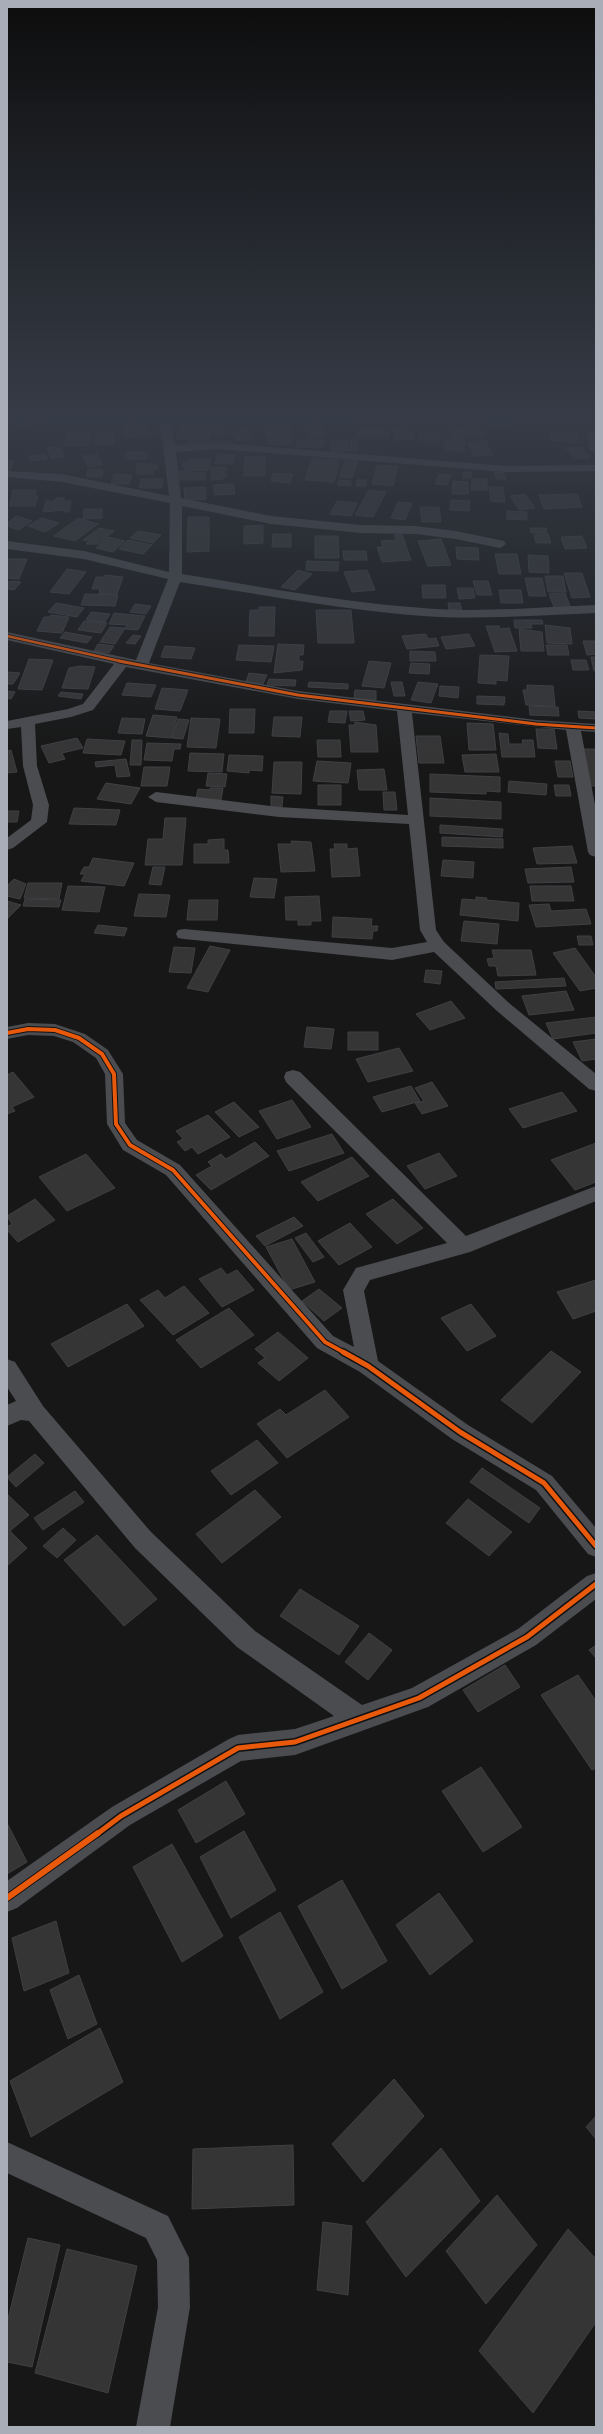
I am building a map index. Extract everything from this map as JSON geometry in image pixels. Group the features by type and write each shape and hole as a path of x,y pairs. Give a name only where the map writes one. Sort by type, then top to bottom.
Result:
{"street":[{"path":"141,665 175,577 176,530"},
{"path":"379,530 422,531 456,535 500,544"},
{"path":"7,545 84,556 175,577 309,598 423,612 465,614 596,609"},
{"path":"7,636 123,662 298,695 573,727 596,728"},
{"path":"7,725 71,713 88,707 123,662"},
{"path":"404,708 428,930 438,946 503,1007 596,1084"},
{"path":"7,845 39,822 41,805 30,766 28,722"},
{"path":"573,727 595,844"},
{"path":"156,797 279,812 416,820"},
{"path":"184,934 392,954 438,946"},
{"path":"7,1033 28,1029 55,1030 79,1038 102,1054 114,1074 116,1124 130,1145 173,1170 326,1342 368,1366 460,1432 544,1484 596,1546"},
{"path":"293,1077 463,1246"},
{"path":"368,1366 353,1290 363,1274 463,1246 596,1193"},
{"path":"7,1368 35,1413 143,1540 246,1638 360,1719"},
{"path":"7,1417 18,1410 35,1413"},
{"path":"7,1898 121,1816 238,1748 295,1742 419,1698 527,1637 596,1584"},
{"path":"7,2157 157,2227 173,2258 174,2307 153,2427"}],"building":[{"path":"38,530 49,530 45,532"},
{"path":"63,530 90,530 75,541 54,536"},
{"path":"97,530 114,531 98,544 86,544 89,541 83,540"},
{"path":"188,530 209,530 209,551 187,552"},
{"path":"244,530 263,530 263,543 244,544"},
{"path":"530,530 546,530 547,533 531,533"},
{"path":"138,531 161,535 153,543 130,538"},
{"path":"273,534 291,534 291,547 272,547"},
{"path":"402,534 411,560 382,562 377,547 383,547 381,541 396,540 394,535"},
{"path":"548,534 551,543 536,543 534,535"},
{"path":"315,536 338,536 339,558 315,558"},
{"path":"582,536 587,548 565,549 561,537"},
{"path":"108,537 125,541 113,552 96,548"},
{"path":"441,539 451,565 428,566 418,541"},
{"path":"128,540 152,545 143,554 119,549"},
{"path":"456,547 478,548 479,560 457,559"},
{"path":"343,551 366,551 367,560 344,560"},
{"path":"495,554 517,554 521,574 499,574"},
{"path":"528,555 548,556 549,573 529,572"},
{"path":"7,559 27,559 19,579 7,578"},
{"path":"307,561 339,562 338,571 306,570"},
{"path":"67,569 86,572 69,594 50,592"},
{"path":"298,570 312,574 295,590 281,587"},
{"path":"367,570 375,590 352,592 344,572"},
{"path":"564,573 582,573 590,597 572,598"},
{"path":"105,575 123,577 117,594 99,594 100,589 92,589 96,577 104,577"},
{"path":"545,576 563,576 566,592 548,592"},
{"path":"525,578 542,578 546,596 529,596"},
{"path":"473,581 488,581 492,595 477,595"},
{"path":"7,582 21,582 14,590 7,589"},
{"path":"422,585 445,585 446,598 423,598"},
{"path":"457,588 473,588 475,598 459,599"},
{"path":"499,590 521,590 523,603 501,603"},
{"path":"565,593 571,609 555,610 549,594"},
{"path":"85,594 118,595 115,606 81,605"},
{"path":"56,603 84,608 77,617 48,612"},
{"path":"448,603 460,603 462,611 449,611"},
{"path":"135,604 151,606 146,614 130,612"},
{"path":"259,607 275,607 274,636 249,636 250,610 259,610"},
{"path":"316,610 351,610 354,643 318,643"},
{"path":"91,612 110,614 105,622 86,620"},
{"path":"114,613 145,616 138,630 125,629 127,625 109,624"},
{"path":"51,615 69,617 62,633 37,631 44,617 49,617"},
{"path":"514,620 542,620 543,624 531,624 532,628 515,628"},
{"path":"84,621 107,623 101,633 78,630"},
{"path":"545,625 570,628 572,644 547,643"},
{"path":"486,626 499,626 500,629 509,628 517,651 495,652"},
{"path":"110,627 125,628 115,644 100,642"},
{"path":"519,629 542,632 544,651 521,651"},
{"path":"65,632 92,637 87,643 60,638"},
{"path":"426,634 428,639 436,638 439,646 407,649 402,636"},
{"path":"469,634 475,646 446,649 441,637"},
{"path":"133,635 141,636 135,644 126,643"},
{"path":"583,641 596,641 596,654 587,655"},
{"path":"98,644 114,646 109,653 94,651"},
{"path":"278,644 304,645 303,655 299,655 299,661 303,661 302,670 274,673"},
{"path":"239,645 274,646 271,662 236,660"},
{"path":"546,645 567,645 569,655 548,655"},
{"path":"165,646 195,648 191,659 161,657"},
{"path":"410,651 435,652 436,661 410,661"},
{"path":"480,655 509,656 507,681 496,680 496,684 478,683"},
{"path":"591,657 596,657 596,671 594,671"},
{"path":"29,659 53,660 42,690 18,689"},
{"path":"571,660 586,660 589,670 573,670"},
{"path":"369,661 391,663 384,688 362,686"},
{"path":"411,663 430,664 429,674 409,673"},
{"path":"80,666 95,667 88,689 62,688 69,668"},
{"path":"7,672 20,673 13,684 7,684"},
{"path":"249,673 267,675 263,684 246,682"},
{"path":"269,679 296,680 295,686 267,685"},
{"path":"309,682 348,684 348,689 308,687"},
{"path":"391,682 402,682 405,696 394,696"},
{"path":"418,682 438,684 431,703 411,700"},
{"path":"127,683 156,685 151,697 122,695"},
{"path":"527,685 553,686 555,706 526,705 523,690 527,690"},
{"path":"440,686 459,687 458,698 439,696"},
{"path":"162,688 188,690 180,711 155,709"},
{"path":"355,690 376,691 376,700 354,699"},
{"path":"7,691 15,692 11,699 7,698"},
{"path":"61,692 83,694 81,699 58,696"},
{"path":"477,696 505,697 504,705 477,704"},
{"path":"529,706 558,707 559,716 530,715"},
{"path":"230,709 255,709 254,733 229,733"},
{"path":"330,711 347,711 345,723 328,722"},
{"path":"349,711 363,711 365,720 351,721"},
{"path":"578,711 596,712 596,719 579,718"},
{"path":"153,715 177,717 171,738 146,736"},
{"path":"274,717 302,717 300,737 272,736"},
{"path":"122,718 145,719 142,734 118,733"},
{"path":"191,718 220,719 216,748 187,747"},
{"path":"178,719 189,720 183,739 172,738"},
{"path":"355,722 376,725 378,752 351,752 349,725 355,725"},
{"path":"467,723 493,724 496,750 469,750"},
{"path":"536,729 554,729 557,749 538,748"},
{"path":"499,733 508,734 509,744 523,744 522,740 533,740 535,757 502,757"},
{"path":"416,736 440,736 444,763 419,763"},
{"path":"77,738 83,748 62,753 65,759 49,763 41,746"},
{"path":"87,739 125,741 121,755 83,753"},
{"path":"132,740 142,740 141,765 130,765"},
{"path":"317,740 340,740 341,757 318,757"},
{"path":"147,743 181,744 180,749 174,749 172,761 144,760"},
{"path":"581,749 596,749 596,786 589,786"},
{"path":"11,750 17,772 7,773 7,751"},
{"path":"190,753 224,754 222,772 188,771"},
{"path":"496,754 499,772 465,772 462,755"},
{"path":"229,755 263,756 262,771 249,770 249,773 227,771"},
{"path":"126,759 130,776 117,777 115,765 96,767 95,762"},
{"path":"317,761 351,763 348,783 313,781"},
{"path":"555,761 570,761 573,777 558,777"},
{"path":"274,762 302,762 301,794 272,793"},
{"path":"144,767 170,767 167,786 141,786"},
{"path":"384,769 387,790 359,790 357,770"},
{"path":"208,773 227,774 225,787 206,786"},
{"path":"430,774 500,777 500,792 486,791 486,794 430,792"},
{"path":"509,781 547,784 546,795 508,792"},
{"path":"106,783 140,788 131,804 97,799"},
{"path":"318,785 341,785 341,805 318,805"},
{"path":"554,785 569,785 571,796 556,796"},
{"path":"210,788 223,788 221,800 196,799 198,789 210,790"},
{"path":"383,792 395,792 397,810 384,810"},
{"path":"271,796 283,797 282,807 271,807"},
{"path":"430,798 501,802 501,819 430,816"},
{"path":"74,808 120,810 116,825 69,824"},
{"path":"7,811 19,811 17,822 7,822"},
{"path":"165,818 186,818 182,865 145,865 148,839 163,839"},
{"path":"440,825 503,829 502,837 440,833"},
{"path":"442,837 503,839 503,848 442,846"},
{"path":"224,839 224,850 228,850 229,863 194,863 194,844 208,844 208,840"},
{"path":"291,841 311,842 315,871 281,872 278,844 292,844"},
{"path":"334,844 347,844 347,849 357,848 360,876 332,877 330,849 335,849"},
{"path":"572,846 577,863 537,864 533,848"},
{"path":"93,858 134,863 124,886 81,881 85,874 80,874 84,867 89,867"},
{"path":"443,860 474,862 473,878 441,876"},
{"path":"153,867 165,867 161,885 149,884"},
{"path":"571,867 574,882 528,883 525,869"},
{"path":"254,878 277,879 274,898 250,897"},
{"path":"14,879 26,884 20,899 7,896 7,886"},
{"path":"28,883 62,883 59,899 24,898"},
{"path":"68,886 105,887 99,912 62,910"},
{"path":"530,886 571,886 574,901 532,901"},
{"path":"139,894 170,895 166,917 134,916"},
{"path":"319,896 321,921 311,921 311,925 298,925 298,920 286,920 285,897"},
{"path":"476,897 487,898 486,900 519,903 518,921 460,915 462,899 476,900"},
{"path":"25,899 61,900 59,907 23,906"},
{"path":"189,900 218,900 217,920 187,920"},
{"path":"7,901 21,905 7,919"},
{"path":"549,904 551,911 586,909 591,924 536,927 529,905"},
{"path":"333,917 372,919 371,926 378,926 377,931 373,931 372,939 332,937"},
{"path":"464,921 499,924 497,944 461,941"},
{"path":"98,925 127,928 124,936 94,933"},
{"path":"577,936 591,936 593,945 579,945"},
{"path":"210,946 230,950 208,992 187,988"},
{"path":"174,947 195,948 191,973 169,972"},
{"path":"575,948 596,977 596,988 580,991 553,953"},
{"path":"492,950 531,950 536,975 498,976 496,966 489,966 487,959 494,958"},
{"path":"426,970 442,971 440,984 424,982"},
{"path":"564,978 566,986 496,989 495,982"},
{"path":"566,991 574,1010 529,1015 522,996"},
{"path":"451,1001 465,1018 430,1030 416,1014"},
{"path":"596,1017 596,1033 553,1039 546,1023"},
{"path":"307,1027 334,1029 331,1049 304,1047"},
{"path":"348,1032 378,1032 378,1050 348,1050"},
{"path":"596,1039 596,1059 582,1061 573,1042"},
{"path":"399,1048 413,1071 368,1082 356,1059"},
{"path":"13,1072 34,1097 12,1107 15,1111 7,1114 7,1075"},
{"path":"432,1082 448,1106 422,1114 415,1103 424,1101 415,1088"},
{"path":"411,1086 420,1101 382,1112 373,1097"},
{"path":"562,1092 577,1111 523,1128 509,1109"},
{"path":"292,1100 311,1127 277,1139 259,1111"},
{"path":"234,1102 259,1127 239,1137 215,1112"},
{"path":"208,1115 230,1137 198,1154 192,1147 185,1151 177,1142 183,1139 176,1131"},
{"path":"332,1134 344,1153 289,1171 277,1151"},
{"path":"255,1142 269,1156 211,1190 196,1175 212,1166 208,1162 221,1154 226,1159"},
{"path":"596,1143 596,1182 575,1190 551,1160"},
{"path":"439,1153 457,1176 425,1189 407,1166"},
{"path":"86,1154 115,1188 67,1211 39,1177"},
{"path":"352,1157 369,1176 318,1201 301,1182"},
{"path":"35,1199 55,1220 18,1242 7,1230 7,1227 12,1224 7,1216"},
{"path":"393,1199 423,1228 397,1244 366,1214"},
{"path":"294,1217 303,1226 265,1246 256,1236"},
{"path":"350,1223 372,1247 339,1265 318,1241"},
{"path":"306,1233 324,1257 313,1262 295,1238"},
{"path":"292,1239 315,1282 289,1290 266,1247"},
{"path":"221,1268 227,1275 237,1270 254,1290 222,1307 199,1279"},
{"path":"596,1280 596,1311 573,1319 557,1292"},
{"path":"184,1286 209,1313 173,1335 140,1300 158,1290 165,1298"},
{"path":"319,1289 342,1308 324,1321 302,1301"},
{"path":"127,1304 144,1326 68,1367 51,1344"},
{"path":"471,1304 496,1336 467,1351 441,1318"},
{"path":"229,1308 254,1335 201,1368 176,1340"},
{"path":"278,1332 308,1358 279,1381 258,1363 265,1358 255,1349"},
{"path":"551,1351 581,1372 532,1423 501,1400"},
{"path":"325,1390 349,1417 287,1458 257,1424 280,1409 286,1415"},
{"path":"257,1440 278,1463 231,1495 211,1471"},
{"path":"35,1454 44,1463 16,1487 7,1477"},
{"path":"482,1468 540,1508 529,1523 470,1482"},
{"path":"255,1490 281,1517 222,1563 196,1534"},
{"path":"75,1491 84,1502 43,1530 34,1518"},
{"path":"7,1494 29,1515 10,1531 27,1548 7,1566"},
{"path":"468,1499 512,1532 489,1556 446,1523"},
{"path":"63,1528 76,1540 57,1558 43,1546"},
{"path":"97,1535 157,1599 124,1626 64,1560"},
{"path":"300,1589 359,1626 339,1655 280,1616"},
{"path":"369,1633 392,1650 368,1680 345,1662"},
{"path":"596,1645 596,1658 589,1650"},
{"path":"505,1665 520,1687 478,1712 463,1690"},
{"path":"578,1675 596,1701 596,1768 592,1770 541,1695"},
{"path":"481,1767 522,1827 483,1852 442,1791"},
{"path":"226,1781 245,1814 196,1843 178,1810"},
{"path":"7,1823 27,1862 7,1874"},
{"path":"244,1831 276,1890 231,1918 200,1857"},
{"path":"172,1844 223,1936 182,1962 133,1867"},
{"path":"342,1880 387,1961 342,1989 298,1906"},
{"path":"439,1893 473,1941 430,1975 396,1925"},
{"path":"280,1912 323,1992 280,2019 239,1937"},
{"path":"56,1921 69,1973 24,1991 12,1938"},
{"path":"79,1975 97,2024 68,2039 50,1990"},
{"path":"100,2028 123,2082 31,2137 10,2081"},
{"path":"394,2079 424,2116 363,2182 332,2144"},
{"path":"596,2116 596,2139 586,2127"},
{"path":"293,2145 294,2205 192,2209 193,2149"},
{"path":"441,2148 480,2201 406,2277 366,2222"},
{"path":"497,2195 537,2245 486,2304 446,2251"},
{"path":"323,2222 352,2226 348,2295 317,2290"},
{"path":"568,2229 596,2259 596,2322 533,2413 479,2351"},
{"path":"28,2238 60,2245 32,2367 7,2362 7,2323"},
{"path":"67,2249 137,2266 108,2393 35,2373"}],"cycle path":[{"path":"7,636 123,662 298,695 536,724 596,728"},
{"path":"7,1033 28,1029 55,1030 79,1038 102,1054 114,1074 116,1124 130,1145 173,1170 325,1342 368,1366 460,1432 544,1483 596,1546"},
{"path":"7,1898 121,1816 238,1748 295,1742 419,1698 527,1637 596,1584"}]}
